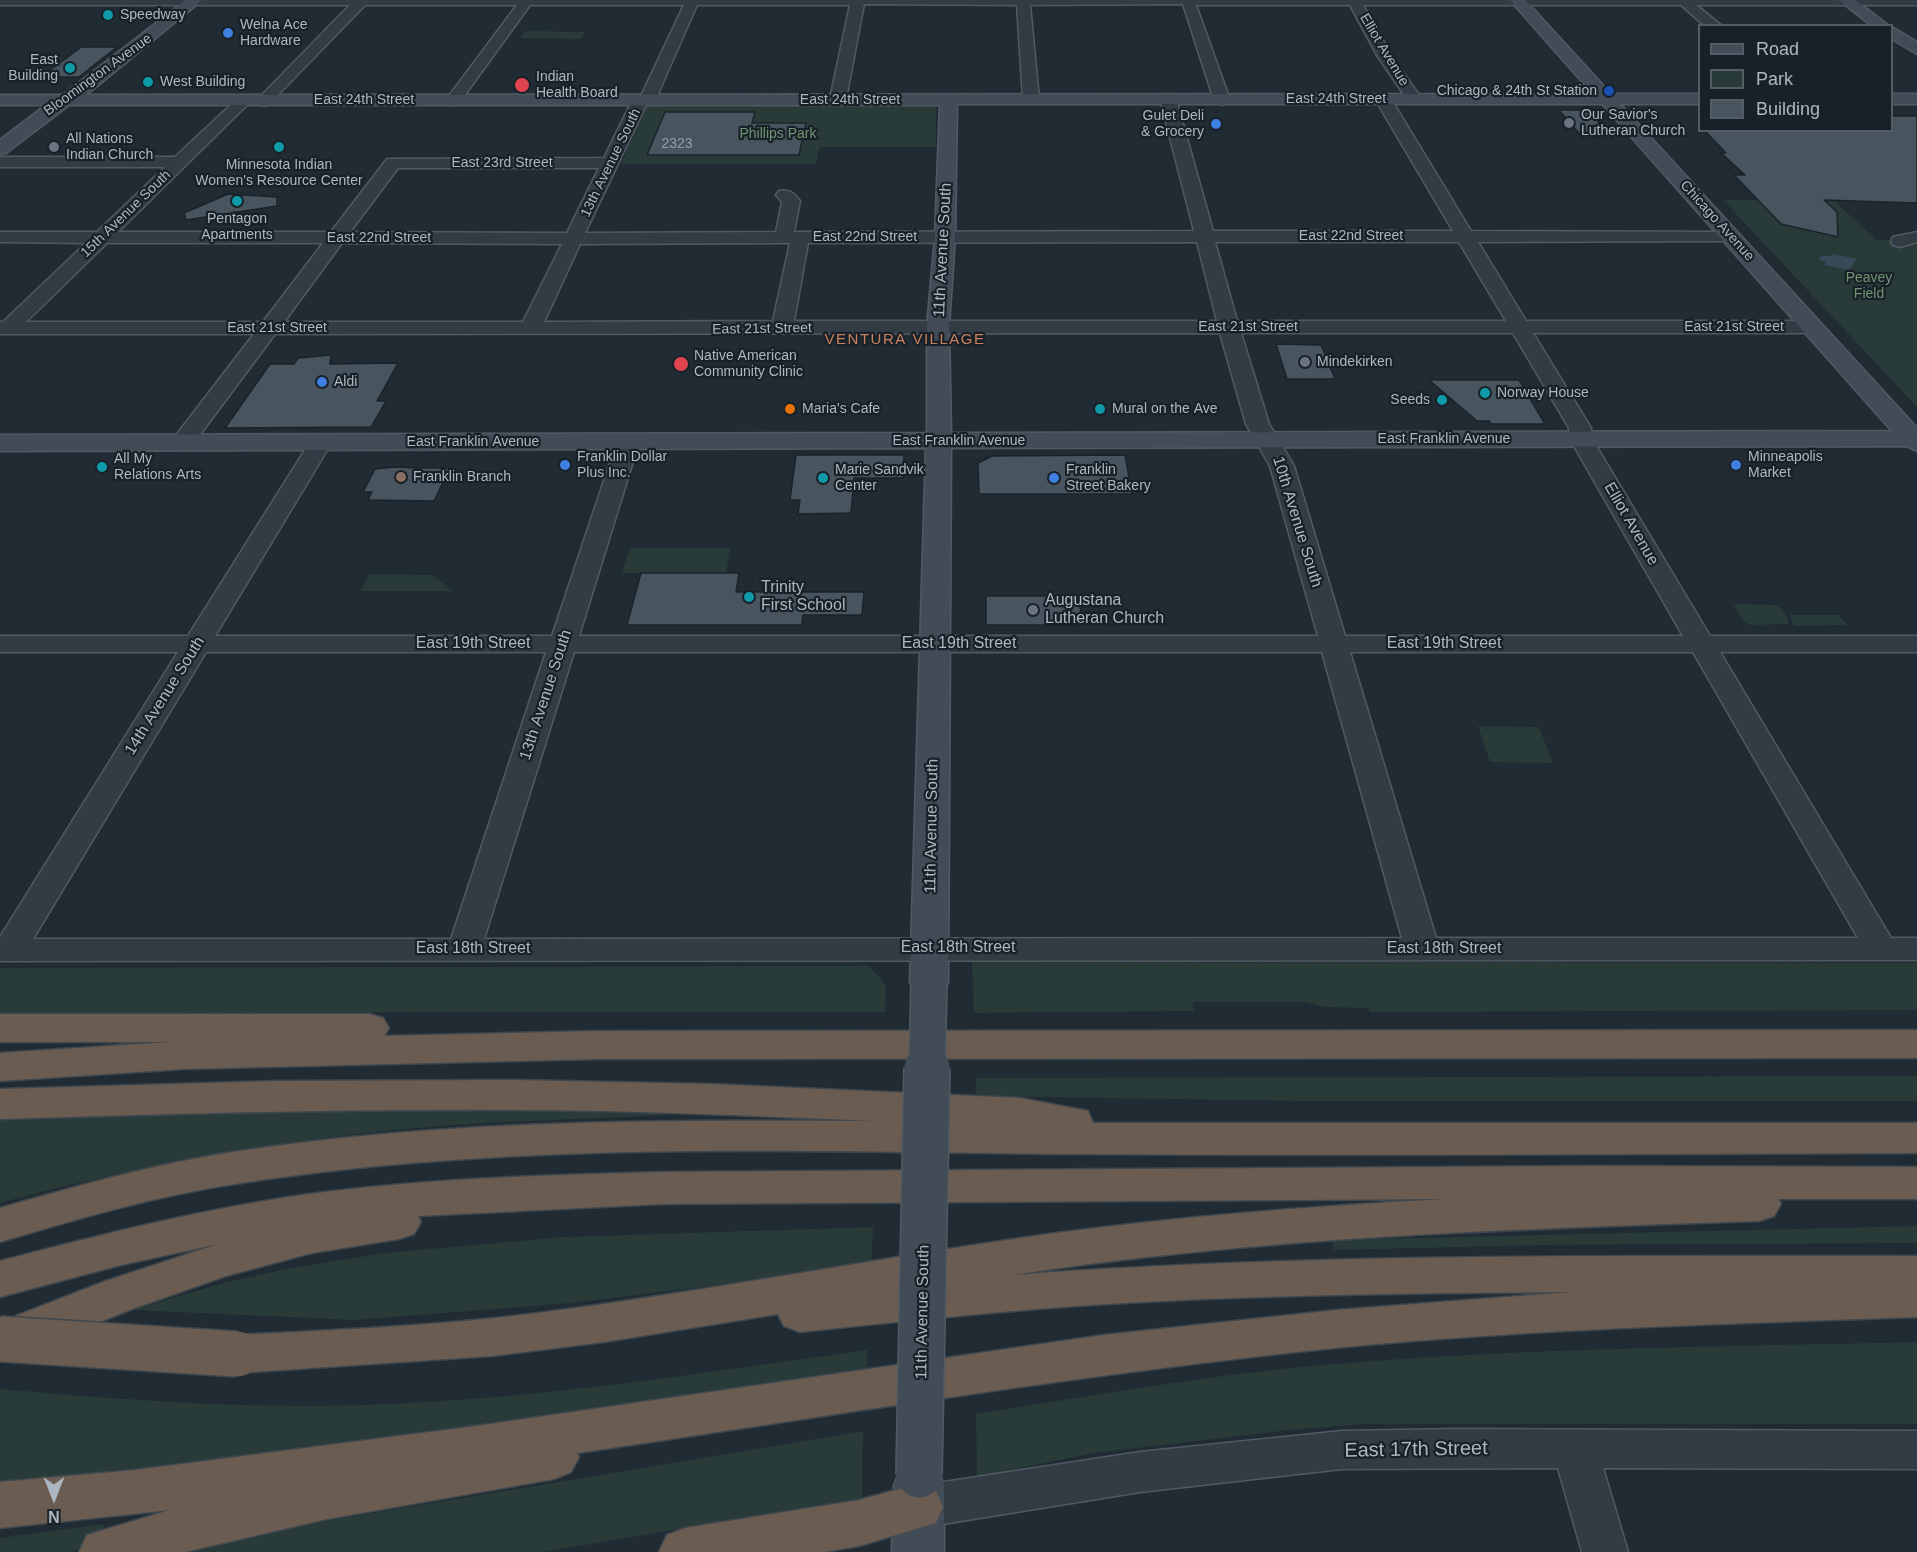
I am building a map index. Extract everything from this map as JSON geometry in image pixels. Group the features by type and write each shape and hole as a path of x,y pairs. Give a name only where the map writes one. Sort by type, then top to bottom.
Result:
{"highway":[{"path":"0,1028 428,1028 598,1045"},
{"path":"1713,1043 1917,1037"},
{"path":"0,1068 172,1055 598,1045 1917,1044"},
{"path":"0,1104 279,1096 513,1095 710,1099 1020,1113 1166,1139"},
{"path":"0,1225 106,1194 166,1180 290,1159 401,1147 657,1135 1166,1139 1917,1138"},
{"path":"0,1279 143,1243 264,1218 336,1207 548,1192 662,1188 1591,1182 1917,1183"},
{"path":"0,1340 193,1269 300,1239 350,1229 490,1210 841,1188"},
{"path":"237,1354 376,1348 531,1333 1068,1249 1240,1230 1514,1212 1917,1200"},
{"path":"0,1340 296,1358 352,1358 510,1348 603,1339 868,1305 1029,1290 1411,1277 1917,1274"},
{"path":"0,1505 135,1492 476,1447 1104,1355 1337,1329 1497,1316 1917,1299"},
{"path":"105,1552 147,1538 287,1506 1104,1355"},
{"path":"685,1552 918,1511"}],"street":[{"name":"Chicago Avenue","path":"1517,0 1916,440"},
{"path":"1683,0 1712,24"},
{"path":"1846,0 1879,24"},
{"path":"0,1 1917,1"},
{"path":"9,16 33,1"},
{"name":"Bloomington Avenue","path":"0,149 65,100 85,88 194,1"},
{"path":"264,100 361,1"},
{"path":"454,100 527,1"},
{"name":"13th Avenue South","path":"530,329 638,105 649,96 693,1"},
{"path":"838,99 858,1"},
{"path":"1023,1 1031,99"},
{"path":"1188,1 1222,100"},
{"name":"Elliot Avenue","path":"1354,1 1385,57 1414,99"},
{"path":"1893,33 1917,49"},
{"name":"10th Avenue South","path":"1168,99 1248,393 1266,440 1277,452 1422,949"},
{"name":"Elliot Avenue","path":"1383,99 1521,327 1580,428 1581,439 1881,949"},
{"name":"East 24th Street","path":"0,100 1698,99"},
{"path":"1893,99 1917,99"},
{"name":"15th Avenue South","path":"4,328 243,100"},
{"name":"11th Avenue South","path":"918,1511 936,644 938,327 945,237 949,100"},
{"path":"0,162 180,162"},
{"name":"East 23rd Street","path":"337,238 393,163 610,163"},
{"path":"782,330 792,238 791,201 785,195"},
{"name":"East 22nd Street","path":"0,237 574,239 1729,236"},
{"path":"183,442 337,238"},
{"name":"East 21st Street","path":"4,328 782,330 938,327 1813,327"},
{"name":"East Franklin Avenue","path":"0,443 1916,440"},
{"name":"14th Avenue South","path":"4,950 321,442"},
{"name":"13th Avenue South","path":"464,949 628,442"},
{"name":"East 19th Street","path":"0,644 1917,644"},
{"name":"East 18th Street","path":"4,950 464,949 930,966 1422,949 1917,949"},
{"name":"East 17th Street","path":"918,1511 1140,1472 1336,1451 1459,1448 1917,1450"},
{"path":"1575,1449 1605,1552"}],"green space":[{"path":"525,31 585,32 581,39 520,38"},
{"name":"Phillips Park","path":"933,104 936,106 936,147 820,147 816,164 621,164 646,105"},
{"name":"Peavey Field","path":"1723,200 1834,200 1876,240 1917,240 1917,407"},
{"path":"630,548 730,548 726,573 622,573"},
{"path":"369,574 433,575 452,591 361,591"},
{"path":"1738,604 1777,605 1785,613 1789,624 1750,625 1744,622 1734,606"},
{"path":"1790,615 1839,615 1847,625 1794,626"},
{"path":"1478,726 1539,727 1553,763 1490,762"},
{"path":"972,962 1917,963 1917,1010 1370,1012 1368,1008 1324,1007 1305,1002 1192,1002 1194,1011 974,1013"},
{"path":"869,966 886,985 885,1012 0,1013 0,968"},
{"path":"1917,1076 1917,1101 1301,1101 976,1096 976,1078"},
{"path":"670,1107 669,1115 455,1125 288,1143 94,1179 0,1203 0,1116 247,1108"},
{"path":"1917,1226 1917,1243 1545,1245 1334,1250 1332,1240"},
{"path":"873,1227 871,1266 571,1303 355,1320 132,1310 223,1283 291,1268 385,1253 564,1237"},
{"path":"1917,1342 1917,1424 1364,1424 1290,1430 1094,1453 977,1477 976,1414 1178,1382 1300,1367 1454,1356 1608,1349"},
{"path":"867,1350 867,1377 314,1457 0,1487 0,1389 204,1404 306,1406 408,1403 581,1388"},
{"path":"863,1431 862,1498 544,1552 163,1552 236,1536"},
{"path":"104,1524 103,1541 72,1552 0,1552 0,1538"}],"water":[{"path":"1833,254 1857,259 1849,270 1824,265 1826,262 1819,260 1821,256"}],"building":[{"path":"81,47 117,47 79,77 41,77"},
{"path":"1559,110 1588,110 1613,138 1583,138"},
{"path":"665,112 755,112 752,123 806,123 799,155 647,155"},
{"path":"1893,116 1917,116 1917,203 1824,200 1837,212 1838,237 1781,224 1734,175 1745,175 1721,153 1726,153 1706,132 1893,132"},
{"name":"Pentagon Apartments","path":"228,194 277,197 277,206 186,220 184,213"},
{"name":"Mindekirken","path":"1276,344 1321,345 1335,379 1287,379"},
{"name":"Aldi","path":"331,355 330,364 398,363 377,401 386,401 371,427 225,428 270,364 294,364 298,358"},
{"name":"Norway House","path":"1429,380 1519,380 1545,424 1491,424 1489,421 1477,421"},
{"name":"Marie Sandvik Center","path":"796,455 904,455 903,478 854,478 851,513 798,514 800,500 790,500"},
{"name":"Franklin Street Bakery","path":"1125,455 1132,494 979,494 978,463 992,456"},
{"name":"Franklin Branch","path":"450,468 434,501 368,500 372,492 363,492 375,469"},
{"name":"Trinity First School","path":"641,573 739,573 736,592 864,592 862,615 803,615 802,625 627,625"},
{"name":"Augustana Lutheran Church","path":"986,596 1079,596 1082,625 986,625"}],"place":[{"name":"Speedway","path":"108,15"},
{"name":"Welna Ace Hardware","path":"228,33"},
{"name":"East Building","path":"70,68"},
{"name":"West Building","path":"148,82"},
{"name":"Indian Health Board","path":"522,85"},
{"name":"Chicago & 24th St Station","path":"1609,91"},
{"name":"Our Savior's Lutheran Church","path":"1569,123"},
{"name":"Gulet Deli & Grocery","path":"1216,124"},
{"name":"All Nations Indian Church","path":"54,147"},
{"name":"Minnesota Indian Women's Resource Center","path":"279,147"},
{"name":"Pentagon Apartments","path":"237,201"},
{"name":"Mindekirken","path":"1305,362"},
{"name":"Native American Community Clinic","path":"681,364"},
{"name":"Aldi","path":"322,382"},
{"name":"Norway House","path":"1485,393"},
{"name":"Seeds","path":"1442,400"},
{"name":"Maria's Cafe","path":"790,409"},
{"name":"Mural on the Ave","path":"1100,409"},
{"name":"Franklin Dollar Plus Inc.","path":"565,465"},
{"name":"Minneapolis Market","path":"1736,465"},
{"name":"All My Relations Arts","path":"102,467"},
{"name":"Franklin Branch","path":"401,477"},
{"name":"Marie Sandvik Center","path":"823,478"},
{"name":"Franklin Street Bakery","path":"1054,478"},
{"name":"Trinity First School","path":"749,597"},
{"name":"Augustana Lutheran Church","path":"1033,610"}],"district":[{"name":"VENTURA VILLAGE","path":"905,340"}]}
